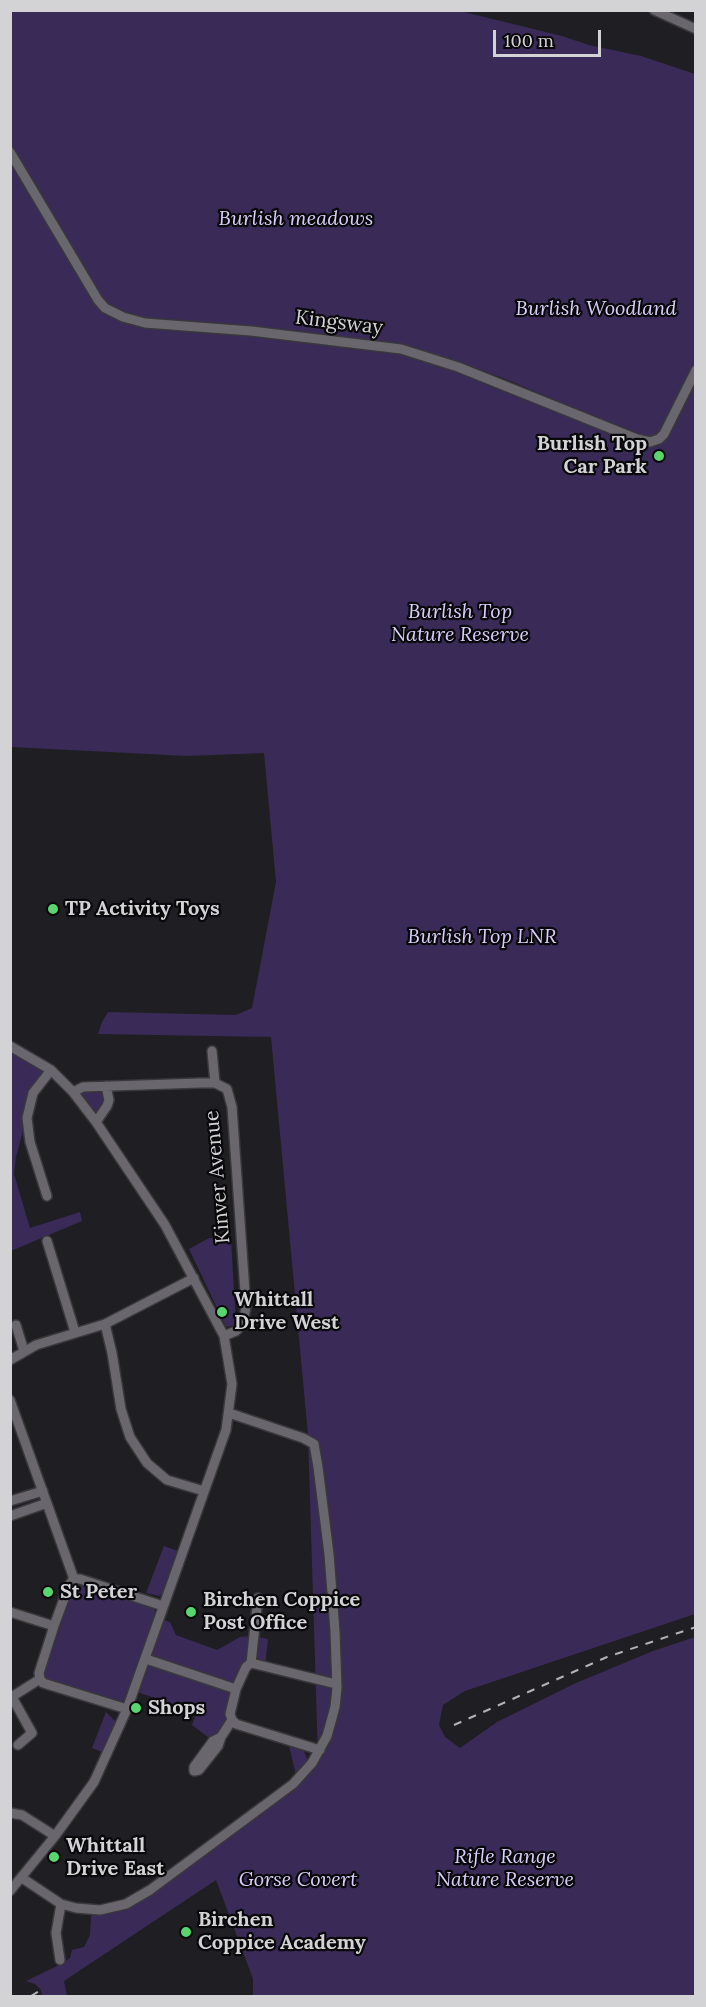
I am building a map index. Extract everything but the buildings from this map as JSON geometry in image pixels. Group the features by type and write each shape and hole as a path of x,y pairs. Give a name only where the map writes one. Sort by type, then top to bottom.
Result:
{"street":[{"path":"654,10 671,13 696,29"},
{"name":"Kingsway","path":"10,152 98,300 105,308 123,318 145,323 251,331 401,349 458,367 643,442 655,441 663,434 696,370"},
{"path":"10,1046 51,1070 73,1092 165,1224 224,1336 232,1384 226,1430 127,1709 94,1782 55,1836 10,1891"},
{"path":"212,1051 215,1083"},
{"path":"47,1196 30,1142 27,1118 33,1093 51,1070"},
{"name":"Kinver Avenue","path":"73,1092 83,1087 215,1083 227,1089 232,1107 246,1306 243,1324 236,1331 224,1336"},
{"path":"96,1122 107,1106 106,1086"},
{"path":"47,1241 75,1332"},
{"path":"10,1360 24,1351 75,1332 105,1324 194,1278"},
{"path":"105,1324 121,1408 130,1437 147,1463 167,1480 204,1491"},
{"path":"16,1325 24,1351"},
{"path":"10,1400 74,1580"},
{"path":"22,1878 61,1904 76,1908 100,1910 118,1907 139,1898 283,1792 304,1772 320,1750 331,1723 336,1684 335,1631 329,1554 314,1444 303,1438 229,1413"},
{"path":"10,1502 42,1491"},
{"path":"10,1516 47,1503"},
{"path":"127,1709 43,1683 39,1673 54,1626 69,1585 74,1580 80,1579 163,1606"},
{"path":"258,1598 250,1663 236,1689 230,1714 232,1720 236,1724 320,1750"},
{"path":"10,1612 54,1626"},
{"path":"146,1659 236,1689"},
{"path":"250,1663 336,1684"},
{"path":"18,1745 32,1733 11,1698 40,1679"},
{"path":"221,1737 232,1720"},
{"path":"10,1813 22,1815 55,1836"},
{"path":"60,1960 56,1933 61,1904"}],"green space":[{"path":"11,11 460,11 562,36 589,45 641,56 695,74 695,362 657,438 644,438 508,380 462,363 459,372 647,446 659,439 662,442 695,377 695,1614 465,1691 443,1705 439,1725 445,1737 460,1748 497,1722 576,1683 653,1651 695,1637 695,1996 253,1996 253,1979 216,1880 64,1981 67,1996 42,1996 41,1990 35,1984 26,1981 63,1963 70,1958 72,1950 84,1947 90,1935 91,1915 107,1913 145,1897 293,1787 318,1758 308,1435 271,1037 98,1034 108,1012 236,1015 252,1008 276,882 264,753 187,756 11,747"},
{"path":"11,1046 51,1070 33,1093 16,1157 14,1174 30,1228 80,1212 82,1221 11,1251"},
{"path":"106,1086 108,1094 96,1122 74,1093"},
{"path":"209,1238 231,1239 236,1325 226,1327 189,1249"},
{"path":"164,1546 178,1551 164,1593 159,1596 146,1593"},
{"path":"80,1583 154,1608 155,1614 124,1704 49,1682 44,1675 73,1587"},
{"path":"160,1619 170,1622 176,1635 217,1650 240,1637 253,1636 268,1639 265,1666 246,1667 232,1720 213,1741 192,1725 197,1712 134,1691"},
{"path":"106,1712 115,1721 116,1727 104,1753 92,1748"},
{"path":"289,1746 303,1749 308,1761 296,1775"}],"railway":[{"path":"454,1725 607,1657 696,1627"},
{"path":"31,1996 41,1990"}],"place":[{"name":"Burlish Top Car Park","path":"659,456"},
{"name":"TP Activity Toys","path":"53,909"},
{"name":"Whittall Drive West","path":"222,1312"},
{"name":"St Peter","path":"48,1592"},
{"name":"Birchen Coppice Post Office","path":"191,1612"},
{"name":"Shops","path":"136,1708"},
{"name":"Whittall Drive East","path":"54,1857"},
{"name":"Birchen Coppice Academy","path":"186,1932"}],"park label":[{"name":"Burlish meadows","path":"296,219"},
{"name":"Burlish Woodland","path":"596,309"},
{"name":"Burlish Top Nature Reserve","path":"460,624"},
{"name":"Burlish Top LNR","path":"482,937"},
{"name":"Rifle Range Nature Reserve","path":"505,1868"},
{"name":"Gorse Covert","path":"298,1880"}]}
